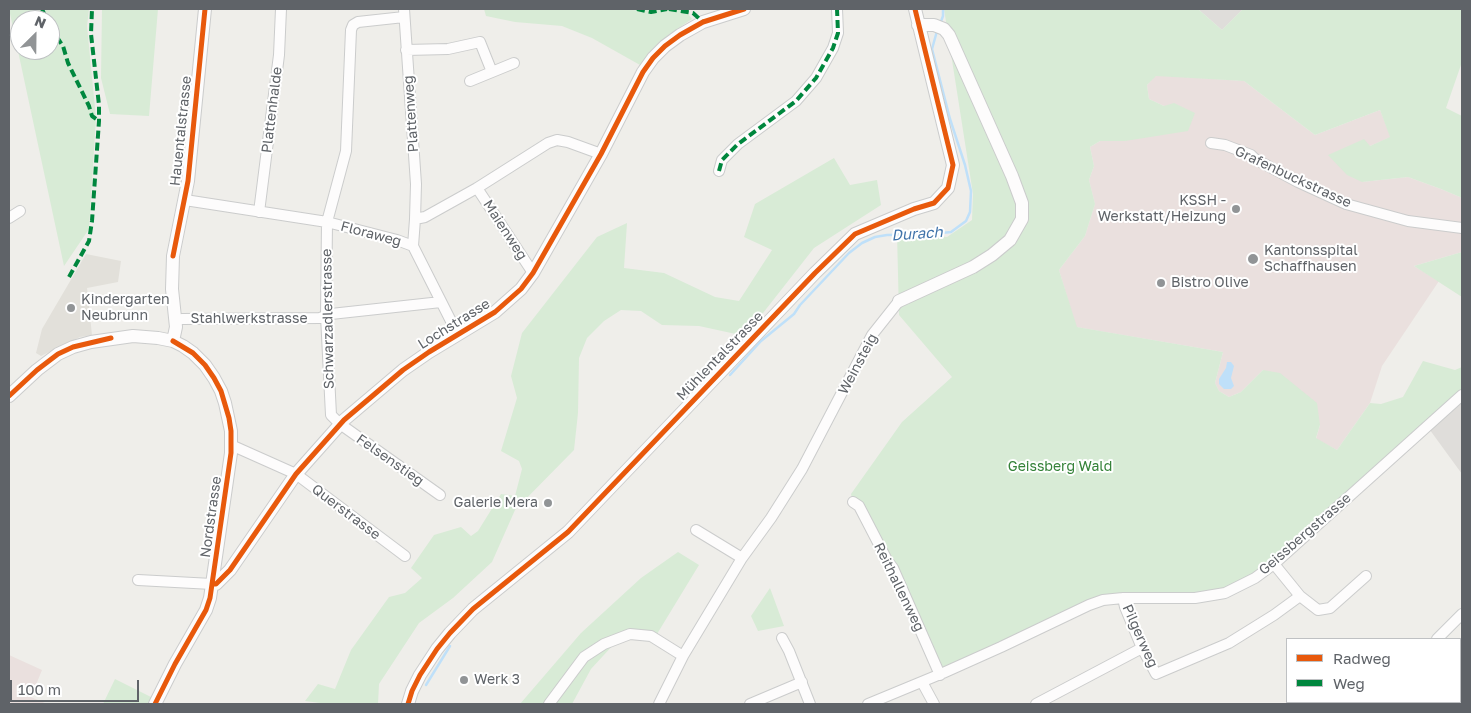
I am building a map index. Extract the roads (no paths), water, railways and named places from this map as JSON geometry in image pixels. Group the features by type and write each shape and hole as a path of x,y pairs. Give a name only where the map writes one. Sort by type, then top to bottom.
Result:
{"street":[{"name":"Hauentalstrasse","path":"173,341 176,334 172,289 173,256 185,200 205,9"},
{"name":"Plattenhalde","path":"259,212 279,55 281,9"},
{"name":"Lochstrasse","path":"212,584 216,584 230,570 296,474 340,424 403,370 495,312 521,289 533,273 601,154 643,72 653,58 680,35 703,22 744,9"},
{"path":"719,171 722,160 738,144 796,101 816,78 833,48 838,33 837,9"},
{"name":"Mühlentalstrasse","path":"408,704 420,675 450,633 473,609 568,532 815,273 856,234 914,209 934,203 948,188 953,165 915,9"},
{"name":"Plattenweg","path":"404,13 416,184 415,219"},
{"name":"Schwarzadlerstrasse","path":"340,424 331,415 326,316 327,222 346,151 351,30 353,25 358,22 404,13"},
{"name":"Weinsteig","path":"659,704 683,656 742,558 802,469 872,335 899,301 973,267 992,255 1010,240 1022,219 1022,203 1012,176 949,35 939,27 918,25"},
{"path":"406,50 448,50 480,42 492,72"},
{"path":"470,81 514,63"},
{"name":"Floraweg","path":"185,200 327,222 413,246 415,219 425,217 477,188 548,143 557,140 568,142 601,154"},
{"name":"Grafenbuckstrasse","path":"1211,143 1225,145 1251,155 1298,182 1346,204 1408,221 1462,228"},
{"name":"Maienweg","path":"477,188 533,273"},
{"path":"9,218 20,211"},
{"path":"413,246 458,334"},
{"name":"Stahlwerkstrasse","path":"175,320 320,318 331,314 441,302"},
{"path":"9,396 47,362 73,347 98,340 133,336 154,337 173,341"},
{"name":"Nordstrasse","path":"155,704 206,610 212,584 232,445 225,403 214,378 200,359 173,341"},
{"name":"Geissbergstrasse","path":"872,703 940,675 1081,608 1103,600 1123,598 1194,598 1225,592 1255,578 1274,564 1462,395"},
{"name":"Felsenstieg","path":"340,424 440,494"},
{"name":"Querstrasse","path":"232,445 296,474 405,556"},
{"name":"Reithallenweg","path":"853,502 859,506 893,568 940,675"},
{"path":"696,530 742,558"},
{"path":"1274,564 1300,596 1318,610 1330,608 1366,576"},
{"path":"138,580 212,584"},
{"name":"Pilgerweg","path":"1123,598 1142,648 1156,674 1229,643 1300,596"},
{"path":"1438,638 1462,614"},
{"path":"549,704 584,657 604,644 630,634 651,636 683,656"},
{"path":"782,638 810,704"},
{"path":"1036,704 1142,648"},
{"path":"750,704 802,682"},
{"path":"922,682 934,704"}],"water":[{"path":"1227,362 1231,362 1234,366 1231,378 1234,386 1231,389 1224,389 1219,384 1219,379 1226,368"}],"waterway":[{"name":"Durach","path":"940,24 943,9"},
{"name":"Durach","path":"730,375 761,341 794,314 800,305 849,253 862,243 875,237 887,235 951,232 966,221 970,212 971,191 932,49 937,31"},
{"name":"Durach","path":"426,685 450,646"}],"place":[{"name":"KSSH - Werkstatt/Heizung","path":"1236,209"},
{"name":"Kantonsspital Schaffhausen","path":"1253,259"},
{"name":"Bistro Olive","path":"1161,283"},
{"name":"Kindergarten Neubrunn","path":"71,308"},
{"name":"Galerie Mera","path":"548,503"},
{"name":"Werk 3","path":"464,680"}],"park label":[{"name":"Geissberg Wald","path":"1060,467"}]}
